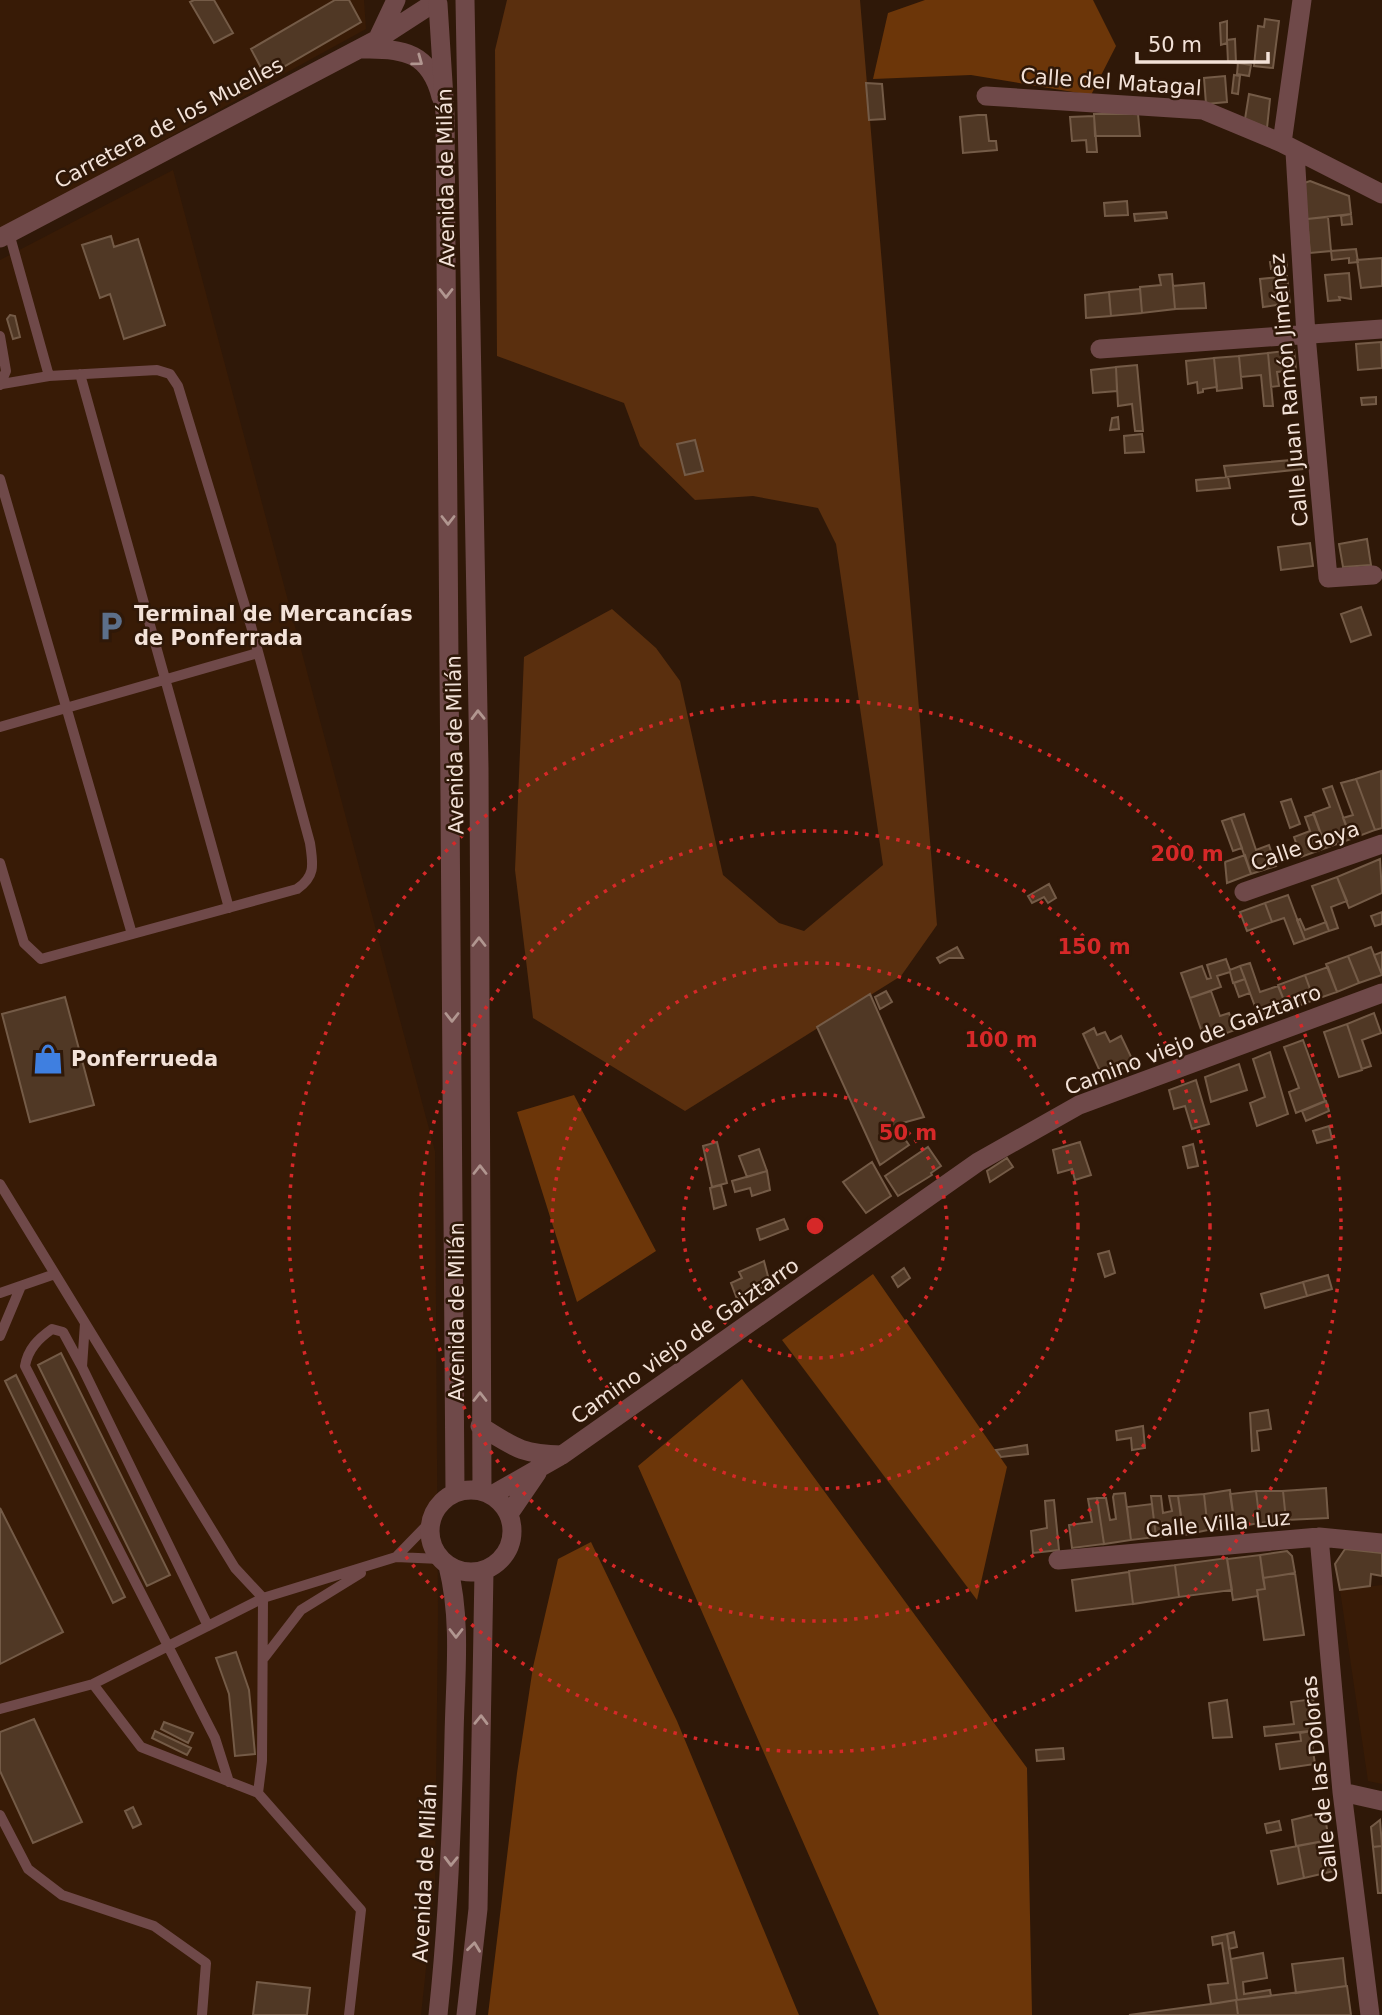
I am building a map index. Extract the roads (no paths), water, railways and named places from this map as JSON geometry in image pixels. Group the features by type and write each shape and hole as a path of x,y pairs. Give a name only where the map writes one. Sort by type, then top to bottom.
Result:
{"street":[{"path":"378,39 396,0"},
{"name":"Avenida de Milán","path":"465,0 479,768 480,1426 487,1492"},
{"name":"Calle Juan Ramón Jiménez","path":"1302,0 1289,147 1328,578 1373,575"},
{"name":"Carretera de los Muelles","path":"4,236 378,39 436,2"},
{"name":"Avenida de Milán","path":"436,2 445,114 456,1491"},
{"name":"Carretera de los Muelles","path":"359,49 395,48 421,59 436,79 445,114"},
{"name":"Calle del Matagal","path":"986,96 1203,110 1289,147 1382,194"},
{"path":"1100,349 1382,329"},
{"name":"Calle Goya","path":"1244,892 1382,844"},
{"name":"Camino viejo de Gaiztarro","path":"487,1492 539,1469 562,1455 978,1162 1079,1105 1382,993"},
{"path":"480,1426 511,1447 530,1455 562,1455"},
{"name":"Camino viejo de Gaiztarro","path":"509,1514 539,1469"},
{"path":"456,1491 487,1492 509,1514 512,1539 495,1564 484,1570 462,1572 444,1563 430,1543 430,1522 443,1499 456,1491"},
{"name":"Calle Villa Luz","path":"1058,1560 1319,1537 1382,1543"},
{"name":"Calle de las Doloras","path":"1319,1537 1342,1792 1370,2015"},
{"name":"Avenida de Milán","path":"438,2015 450,1911 456,1650 456,1601 444,1563"},
{"path":"466,2015 478,1909 484,1570"},
{"path":"1342,1792 1382,1801"}],"lane":[{"path":"4,236 49,376"},
{"path":"0,336 6,371 1,385"},
{"path":"0,863 24,943 41,959 297,889 308,882 314,869 310,843 258,653 178,386 170,374 157,370 49,376 1,385"},
{"path":"80,374 229,908"},
{"path":"0,479 132,934"},
{"path":"0,727 258,653"},
{"path":"0,1184 235,1568 263,1598 262,1761 258,1793"},
{"path":"0,1293 55,1274"},
{"path":"0,1336 21,1286"},
{"path":"82,1367 85,1323"},
{"path":"208,1626 82,1367 63,1332 52,1329 39,1338 27,1355 25,1366 215,1738 229,1782"},
{"path":"396,1557 430,1522"},
{"path":"0,1709 93,1684 263,1598 396,1557 444,1563"},
{"path":"263,1660 301,1610 383,1561"},
{"path":"93,1684 141,1747 258,1793 361,1910 349,2015"},
{"path":"0,1815 28,1869 62,1895 154,1926 206,1963 202,2015"}],"place":[{"name":"Terminal de Mercancías de Ponferrada","path":"111,626"},
{"name":"Ponferrueda","path":"48,1059"}]}
